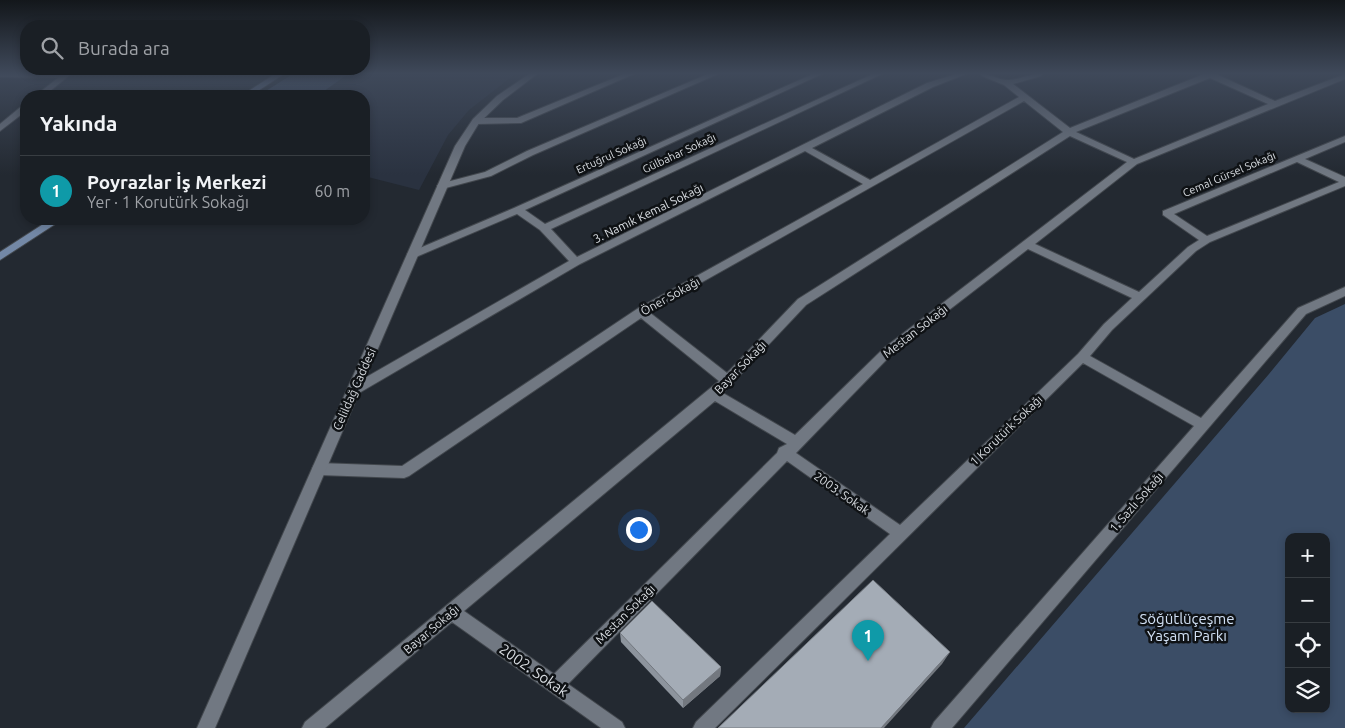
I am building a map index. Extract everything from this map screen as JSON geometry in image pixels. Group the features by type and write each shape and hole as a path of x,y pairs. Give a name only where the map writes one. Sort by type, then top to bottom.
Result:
{"main road":[{"path":"0,257 49,225"}],"street":[{"name":"Celildağ Caddesi","path":"206,728 460,146 476,120 489,108"},
{"path":"476,120 518,121 549,108"},
{"path":"442,186 488,174 530,153 635,108"},
{"name":"Ertuğrul Sokağı","path":"412,255 518,210 743,108"},
{"name":"Gülbahar Sokağı","path":"544,228 804,108"},
{"name":"3. Namık Kemal Sokağı","path":"354,390 576,262 885,108"},
{"name":"Öner Sokağı","path":"319,469 404,472 641,312 1005,108"},
{"path":"1036,108 1069,132 1134,162"},
{"name":"Bayar Sokağı","path":"311,728 714,394 802,302 1069,132 1127,108"},
{"name":"Mestan Sokağı","path":"555,685 790,447 888,351 1134,162 1264,108"},
{"path":"0,128 20,112"},
{"name":"Cemal Gürsel Sokağı","path":"1206,240 1166,213 1345,139"},
{"path":"806,148 871,184"},
{"path":"1297,159 1345,182"},
{"name":"1 Korutürk Sokağı","path":"702,728 900,532 1082,357 1108,327 1192,250 1206,240 1345,182"},
{"path":"518,210 544,228 576,262"},
{"path":"1027,244 1141,298"},
{"name":"1. Sazlı Sokağı","path":"940,728 1302,311 1345,292"},
{"path":"641,312 727,380"},
{"path":"1082,357 1203,425"},
{"name":"2003. Sokak","path":"714,394 790,447 900,532"},
{"name":"2002. Sokak","path":"452,612 616,728"}],"shaded area":[{"path":"370,108 472,108 448,135 419,190 370,178"}],"green space":[{"name":"Söğütlüçeşme Yaşam Parkı","path":"1345,304 1345,728 964,728 1315,318"}],"building":[{"path":"873,580 950,652 881,728 718,728"},
{"path":"652,601 721,667 683,700 620,633"}],"place":[{"name":"Poyrazlar İş Merkezi","path":"868,661"}]}
